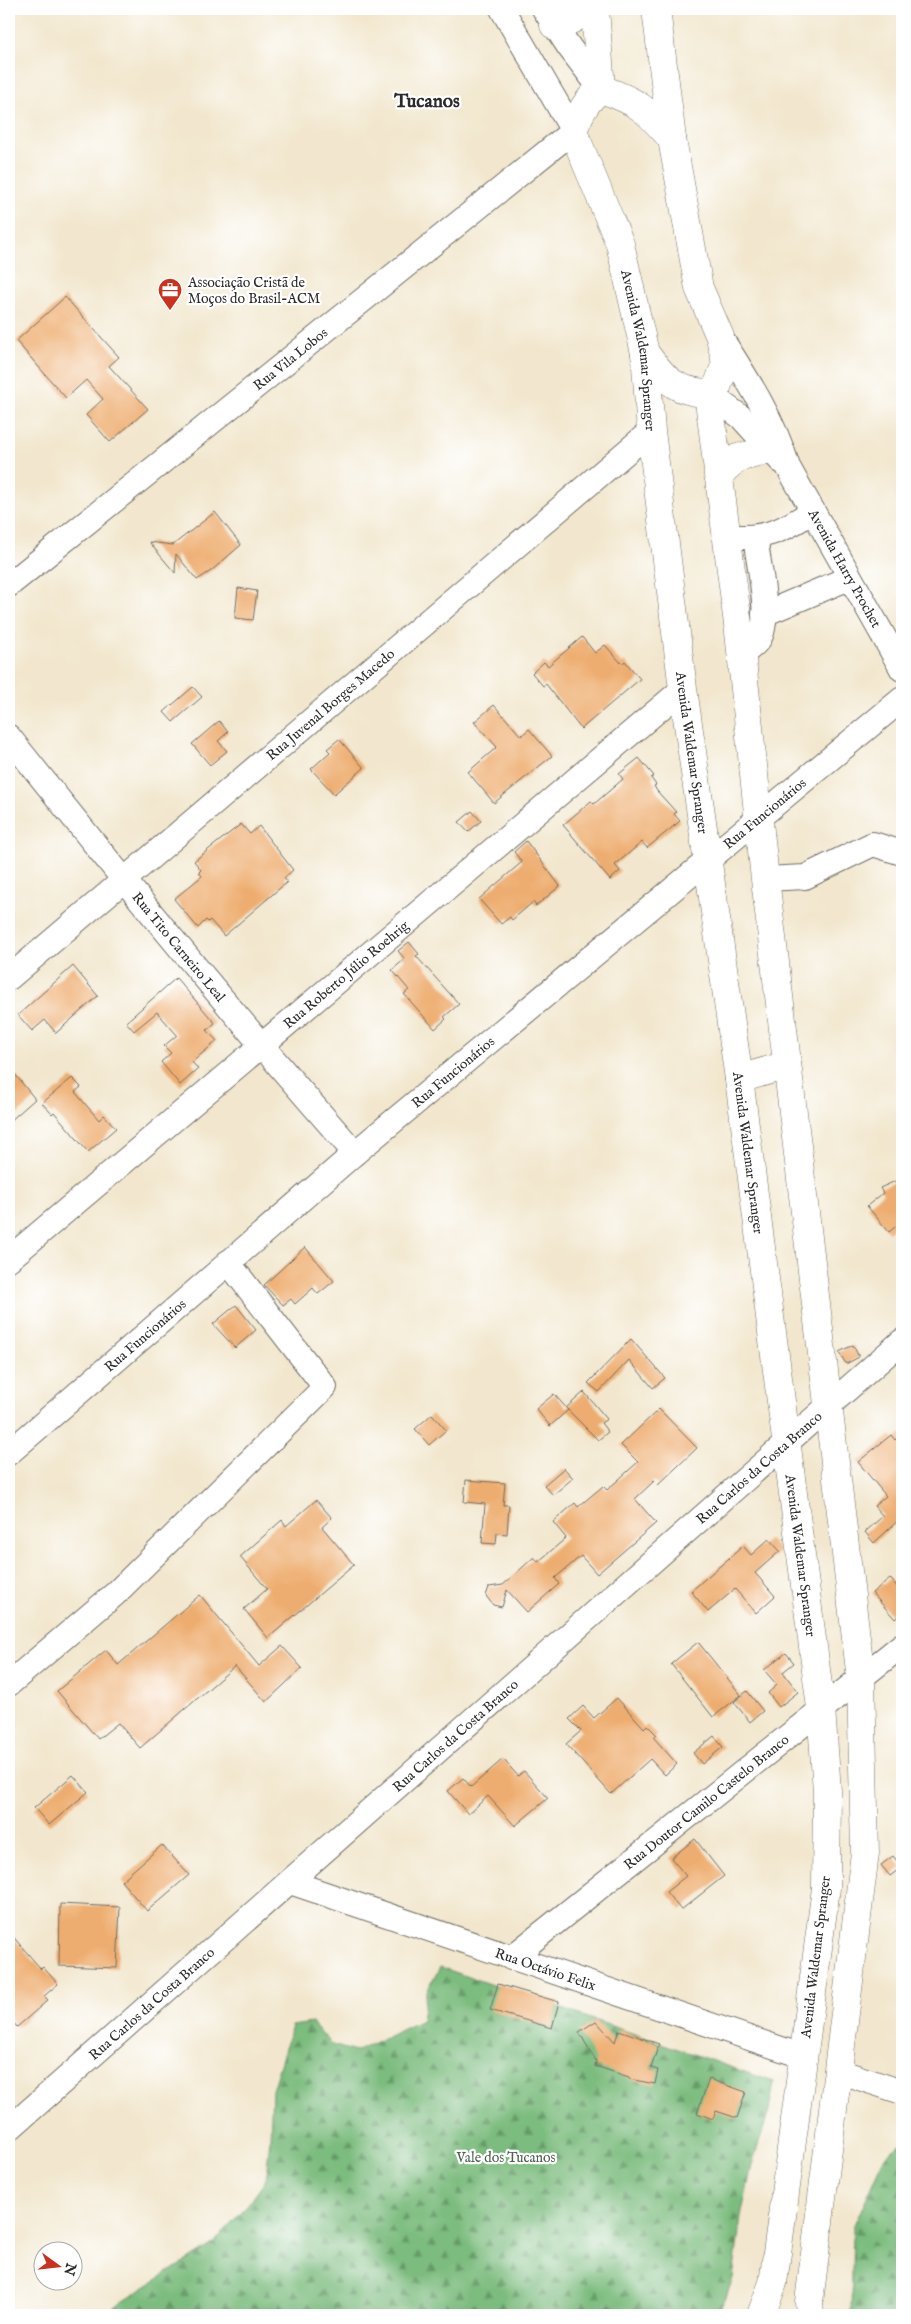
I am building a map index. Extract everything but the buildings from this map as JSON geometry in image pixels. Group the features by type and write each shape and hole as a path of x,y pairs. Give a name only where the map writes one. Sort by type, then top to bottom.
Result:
{"main road":[{"path":"549,17 568,22 579,16 586,9"},
{"path":"595,9 601,89"},
{"path":"645,353 663,377 679,388 693,393 708,393 717,387 726,363 720,337 699,288 672,138 656,9"},
{"path":"573,132 580,113 593,95 601,89"},
{"path":"601,89 626,97 649,111 672,138"},
{"name":"Avenida Waldemar Spranger","path":"573,132 620,244 645,353 651,430 683,689 706,861 739,1079 788,1443 821,1708 828,1791 826,1888 773,2283 761,2315"},
{"path":"708,393 742,655 758,818 830,1404 861,1678 865,1854 808,2302 810,2315"},
{"path":"718,475 737,458 779,459"},
{"path":"739,1079 787,1065"}],"street":[{"path":"502,9 573,132"},
{"path":"549,17 601,89"},
{"name":"Rua Vila Lobos","path":"9,585 573,132"},
{"name":"Avenida Harry Prochet","path":"720,337 759,398 782,445 779,459"},
{"name":"Avenida Harry Prochet","path":"708,393 741,417 779,459 813,511 902,670"},
{"name":"Rua Juvenal Borges Macedo","path":"9,978 651,430"},
{"path":"727,537 755,538 784,530 813,511"},
{"path":"742,655 759,640 763,629 764,614 755,538"},
{"path":"764,614 849,578"},
{"name":"Rua Roberto Júlio Roehrig","path":"9,1259 683,689"},
{"name":"Rua Funcionários","path":"9,1453 354,1153 902,698"},
{"name":"Rua Tito Carneiro Leal","path":"9,737 122,881 354,1153"},
{"path":"766,879 805,877 873,844 902,852"},
{"path":"9,1684 115,1594 325,1387 228,1262"},
{"name":"Rua Carlos da Costa Branco","path":"9,2129 902,1342"},
{"name":"Rua Doutor Camilo Castelo Branco","path":"511,1958 902,1645"},
{"name":"Rua Octávio Felix","path":"290,1882 802,2056"},
{"path":"838,2071 902,2092"}],"green space":[{"name":"Vale dos Tucanos","path":"440,1967 774,2082 769,2111 752,2165 741,2217 733,2278 719,2315 101,2315 213,2244 243,2211 266,2179 272,2090 292,2026 312,2023 333,2045 355,2052 422,2020 426,1993"},
{"path":"902,2143 902,2315 851,2315 853,2228 883,2161 891,2150"}],"place":[{"name":"Associação Cristã de Moços do Brasil-ACM","path":"170,311"}],"district":[{"name":"Tucanos","path":"427,100"}]}
